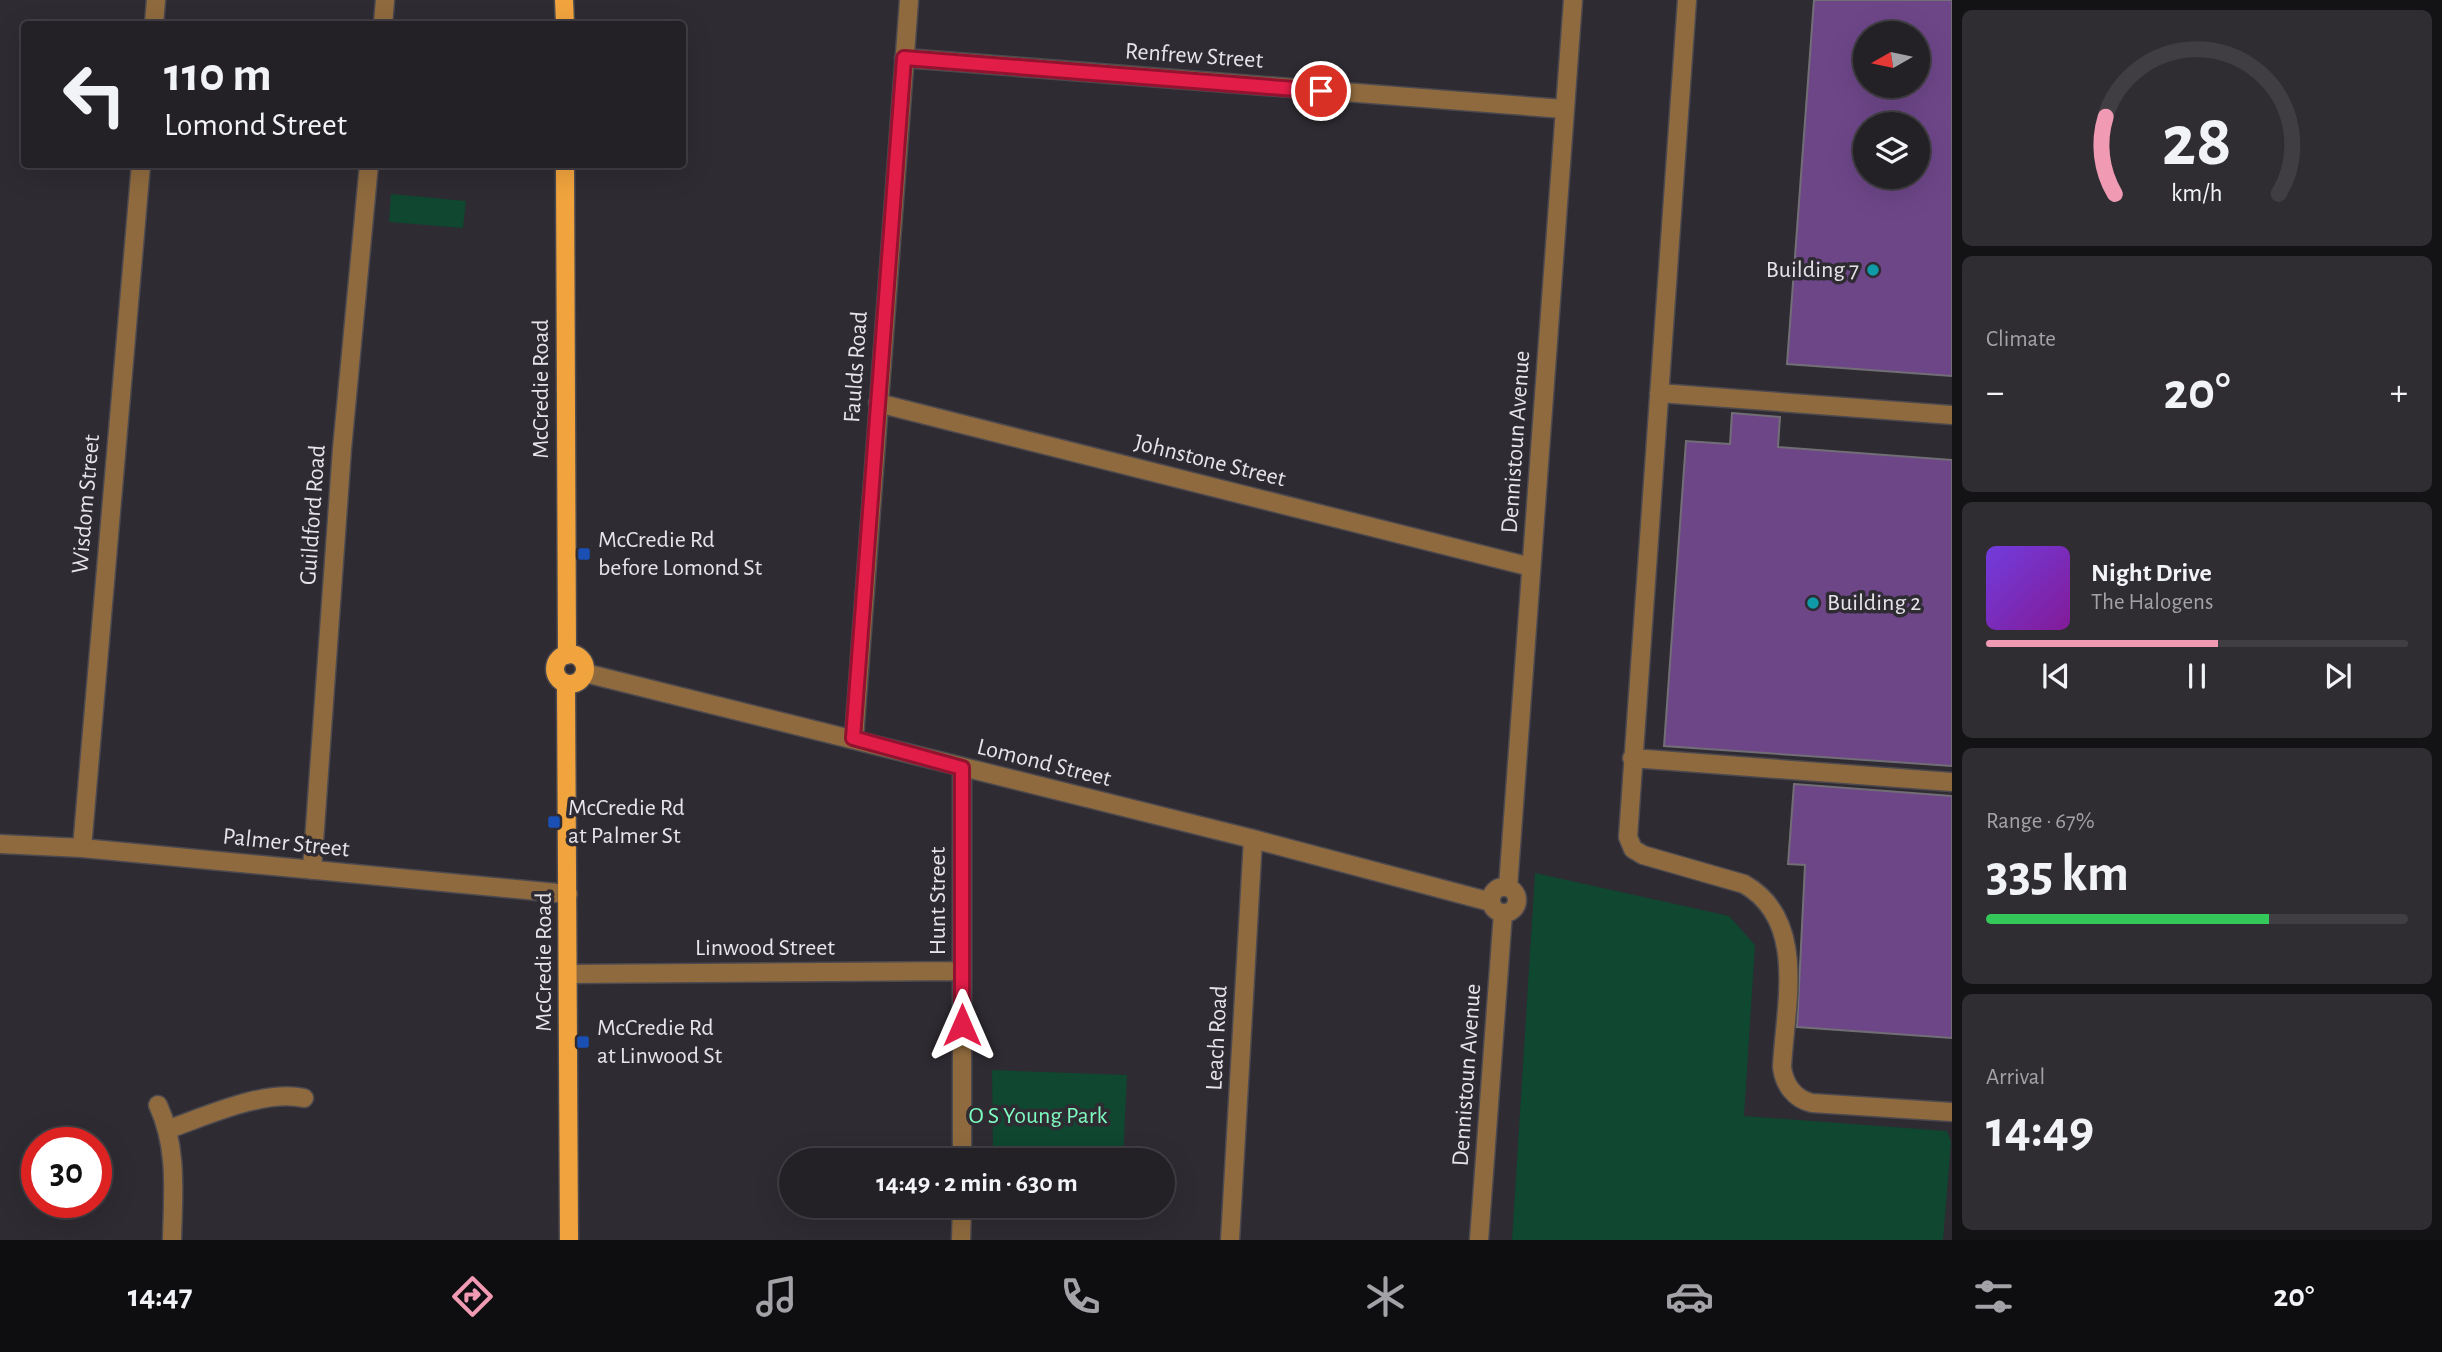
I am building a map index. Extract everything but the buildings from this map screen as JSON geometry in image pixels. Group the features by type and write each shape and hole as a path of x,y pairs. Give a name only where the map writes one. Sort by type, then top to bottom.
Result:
{"main road":[{"path":"565,0 565,21"},
{"name":"McCredie Road","path":"565,168 567,655"},
{"path":"567,655 581,659 584,673 576,684 566,684 557,678 555,668 559,659 567,655"},
{"name":"McCredie Road","path":"566,684 569,1240"}],"street":[{"path":"154,21 156,0"},
{"path":"383,21 385,0"},
{"name":"Faulds Road","path":"853,738 909,0"},
{"name":"Dennistoun Avenue","path":"1479,1240 1497,908 1495,890 1508,887 1573,0"},
{"path":"1688,0 1627,826 1633,849 1744,884 1767,901 1782,924 1788,965 1782,1067 1786,1082 1795,1095 1812,1103 1952,1112"},
{"name":"Renfrew Street","path":"904,58 1564,110"},
{"name":"Wisdom Street","path":"82,848 141,168"},
{"name":"Guildford Road","path":"312,870 342,449 369,168"},
{"path":"1659,393 1952,415"},
{"name":"Johnstone Street","path":"878,403 1531,567"},
{"name":"Lomond Street","path":"584,673 1253,839 1497,908"},
{"path":"1632,758 1952,782"},
{"name":"Hunt Street","path":"962,768 962,1148"},
{"name":"Leach Road","path":"1230,1240 1253,839"},
{"name":"Palmer Street","path":"0,845 82,848 568,894"},
{"name":"Linwood Street","path":"569,975 962,971"},
{"path":"169,1129 233,1106 292,1095 304,1098"},
{"path":"158,1105 169,1129 172,1156 172,1240"},
{"path":"961,1218 961,1240"}],"green space":[{"path":"391,194 466,201 463,228 389,222"},
{"path":"1535,873 1729,916 1755,945 1744,1116 1947,1131 1951,1142 1943,1240 1512,1240"},
{"name":"O S Young Park","path":"992,1070 1127,1075 1124,1148 993,1148"}],"place":[{"name":"Building 7","path":"1873,270"},
{"name":"McCredie Rd before Lomond St","path":"584,554"},
{"name":"Building 2","path":"1813,603"},
{"name":"McCredie Rd at Palmer St","path":"554,822"},
{"name":"McCredie Rd at Linwood St","path":"583,1042"}],"route":[{"path":"962,1025 962,768 853,738 904,58 1321,91"}]}
